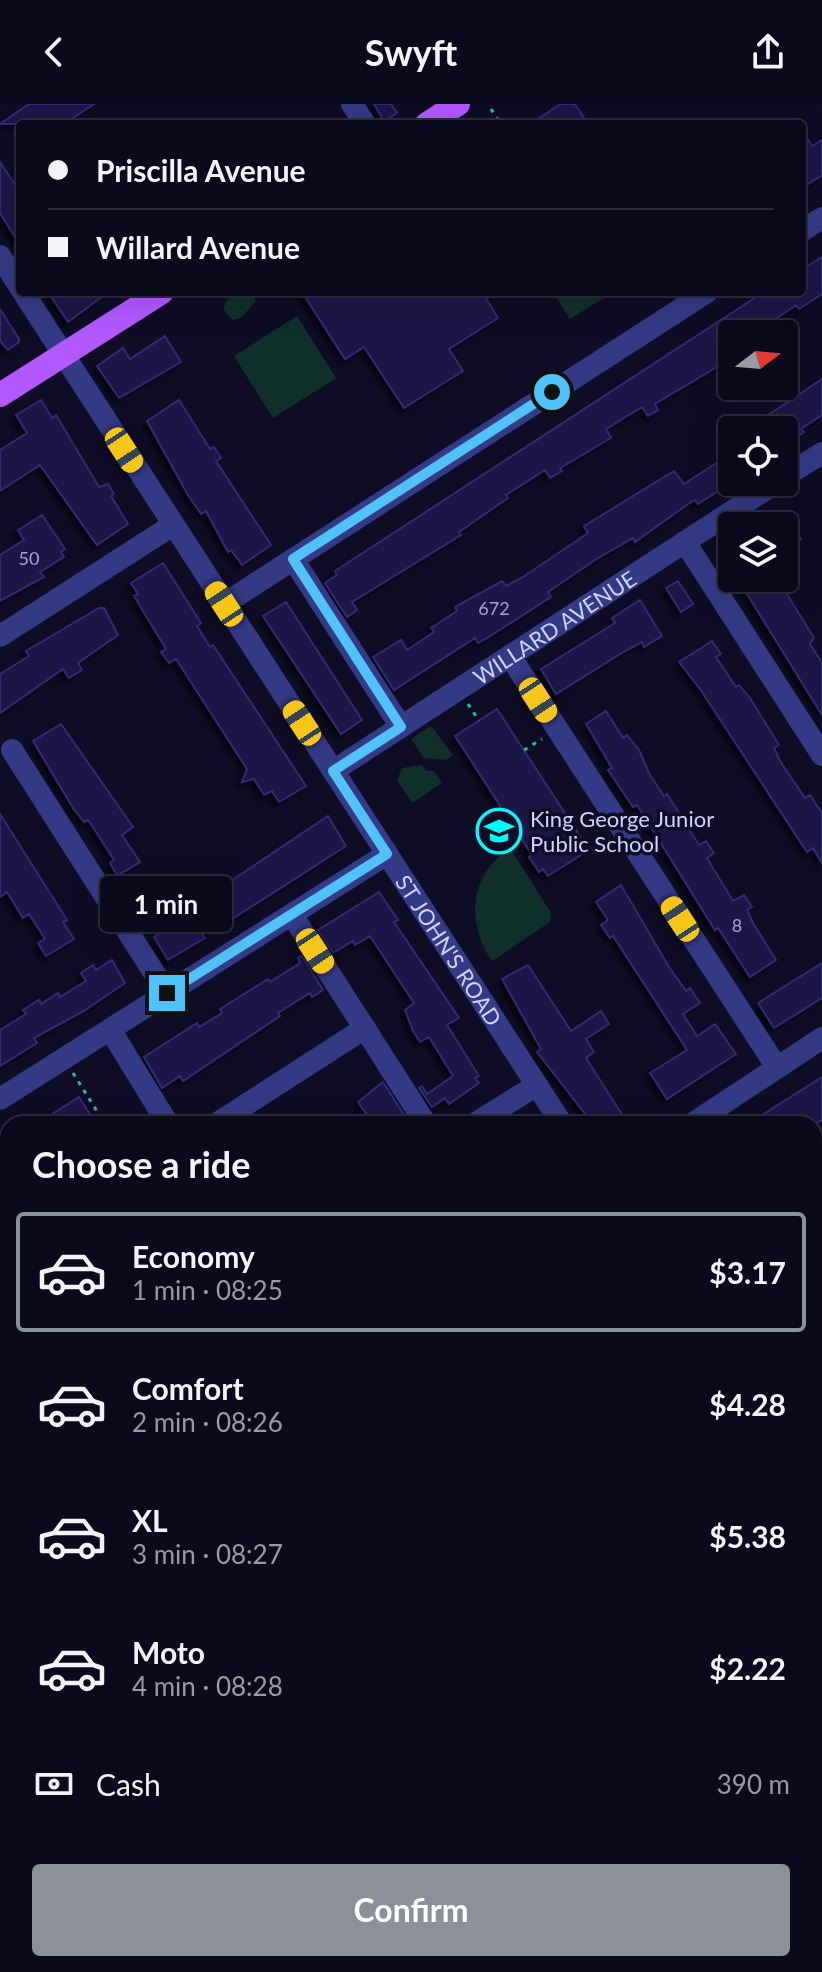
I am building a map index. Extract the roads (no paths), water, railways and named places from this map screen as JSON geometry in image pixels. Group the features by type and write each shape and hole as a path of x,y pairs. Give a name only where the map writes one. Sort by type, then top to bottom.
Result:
{"main road":[{"path":"433,120 458,104"},
{"path":"0,395 156,296"}],"street":[{"name":"ST JOHN'S ROAD","path":"0,256 16,281"},
{"name":"ST JOHN'S ROAD","path":"26,296 557,1116"},
{"path":"224,604 701,296"},
{"path":"798,468 822,453"},
{"name":"WILLARD AVENUE","path":"333,771 756,496"},
{"path":"0,636 173,525"},
{"path":"685,542 822,755"},
{"path":"293,559 401,727"},
{"path":"510,656 776,1066"},
{"path":"12,750 167,993"},
{"path":"0,1099 387,854"},
{"path":"292,915 421,1116"},
{"path":"228,1116 365,1028"},
{"path":"111,1031 163,1116"},
{"path":"704,1116 822,1038"},
{"path":"487,1116 537,1085"}],"place":[{"name":"King George Junior Public School","path":"499,831"}]}
